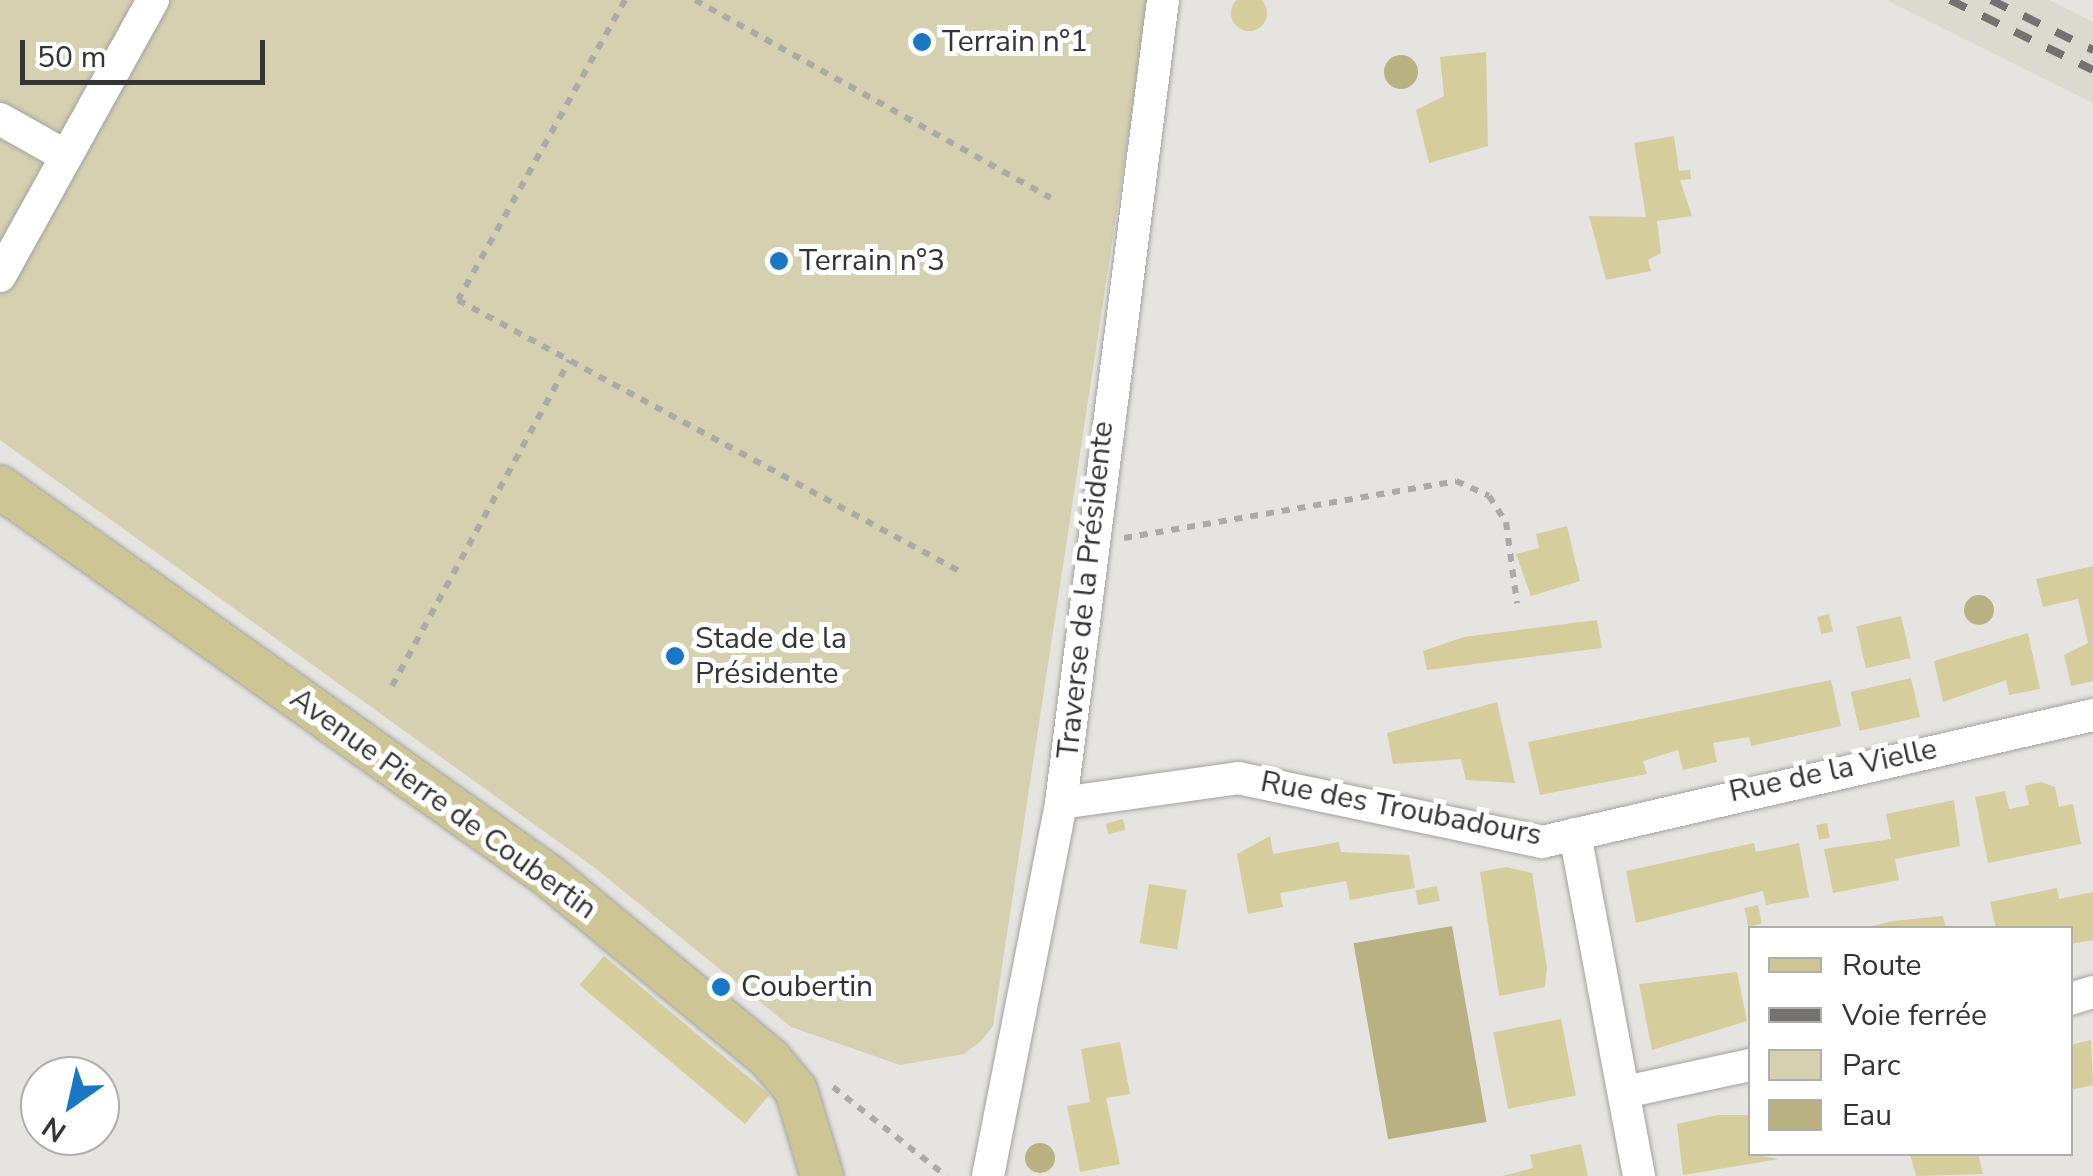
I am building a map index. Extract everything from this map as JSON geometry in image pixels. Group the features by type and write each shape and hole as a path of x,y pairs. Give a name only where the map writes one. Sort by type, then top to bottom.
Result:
{"main road":[{"name":"Avenue Pierre de Coubertin","path":"0,487 549,876 770,1059 796,1090 822,1176"}],"street":[{"path":"0,276 153,0"},
{"name":"Traverse de la Présidente","path":"988,1176 1060,803 1163,0"},
{"path":"0,120 66,156"},
{"name":"Rue de la Vielle","path":"1575,834 2093,715"},
{"name":"Rue des Troubadours","path":"1060,803 1238,778 1542,842 1575,834 1639,1176"},
{"path":"1625,1092 1748,1065"}],"path":[{"path":"625,0 458,300 959,571"},
{"path":"695,0 1051,198"},
{"path":"392,686 570,360"},
{"path":"1093,544 1456,481 1489,496 1506,522 1517,603"},
{"path":"823,1079 946,1176"}],"shaded area":[{"path":"1886,0 2049,0 2093,22 2093,103"}],"green space":[{"name":"Stade de la Présidente","path":"0,0 1149,0 993,1026 981,1041 964,1054 900,1065 791,1027 595,868 0,440"}],"water":[{"path":"1401,55 1413,60 1418,72 1413,84 1401,89 1389,84 1384,72 1389,60"},
{"path":"1979,595 1993,604 1994,610 1985,624 1979,625 1965,616 1964,610 1973,596"},
{"path":"1452,926 1487,1122 1388,1139 1354,943"},
{"path":"1040,1143 1051,1147 1055,1158 1051,1169 1040,1173 1029,1169 1025,1158 1029,1147"}],"building":[{"path":"1238,-1 1260,-1 1266,6 1266,20 1256,30 1242,30 1232,20 1232,6"},
{"path":"1486,52 1488,146 1429,163 1416,110 1444,96 1440,57"},
{"path":"1674,136 1679,171 1690,170 1691,179 1680,180 1692,216 1657,221 1661,253 1648,260 1651,271 1606,280 1589,216 1646,217 1634,143"},
{"path":"1567,526 1580,581 1531,596 1516,554 1539,548 1536,534"},
{"path":"2093,566 2093,681 2071,686 2064,655 2088,643 2078,599 2043,607 2036,579"},
{"path":"1829,614 1833,632 1821,634 1817,617"},
{"path":"1901,616 1911,658 1866,668 1856,626"},
{"path":"1597,620 1602,648 1427,670 1423,651 1464,637"},
{"path":"2028,633 2040,689 2009,695 2006,680 1943,702 1934,661"},
{"path":"1911,678 1920,717 1860,731 1851,692"},
{"path":"1831,680 1841,726 1751,746 1749,737 1713,743 1717,762 1683,770 1678,750 1643,761 1647,774 1540,795 1528,742"},
{"path":"1497,702 1515,783 1466,780 1461,759 1393,764 1387,733"},
{"path":"2041,782 2055,787 2059,807 2073,804 2081,844 1988,863 1975,797 2005,791 2009,809 2029,805 2025,786"},
{"path":"1954,800 1960,846 1895,859 1899,880 1833,893 1824,849 1891,839 1886,814"},
{"path":"1123,819 1126,830 1108,834 1106,824"},
{"path":"1827,823 1830,838 1819,840 1816,825"},
{"path":"1270,836 1273,854 1339,842 1341,852 1409,855 1415,888 1350,900 1346,881 1280,893 1283,907 1248,914 1237,854"},
{"path":"1754,843 1756,852 1799,843 1809,897 1766,905 1763,891 1636,923 1626,871"},
{"path":"1506,867 1532,873 1547,968 1545,987 1499,996 1480,872"},
{"path":"1149,884 1187,890 1177,949 1140,943"},
{"path":"1437,886 1440,901 1418,905 1415,890"},
{"path":"2057,888 2059,899 2093,892 2093,940 2073,943 2073,926 1996,926 1990,902"},
{"path":"1758,905 1762,924 1748,926 1744,908"},
{"path":"1943,916 1946,926 1873,926"},
{"path":"604,956 769,1095 745,1124 580,985"},
{"path":"1737,972 1747,1021 1652,1050 1639,984"},
{"path":"1561,1019 1576,1096 1508,1109 1493,1032"},
{"path":"2091,1040 2093,1085 2073,1089 2073,1044"},
{"path":"1120,1042 1130,1094 1106,1098 1120,1164 1080,1172 1067,1106 1090,1102 1081,1049"},
{"path":"1718,1115 1748,1115 1748,1156 1779,1159 1683,1175 1677,1124"},
{"path":"1581,1144 1588,1176 1502,1176 1533,1168 1530,1155"},
{"path":"1911,1156 1978,1156 1983,1174 1916,1176"}],"railway":[{"path":"1950,0 2093,70"},
{"path":"1991,0 2093,50"}],"place":[{"name":"Terrain n°1","path":"922,42"},
{"name":"Terrain n°3","path":"779,261"},
{"name":"Stade de la Présidente","path":"675,656"},
{"name":"Coubertin","path":"721,987"}]}
